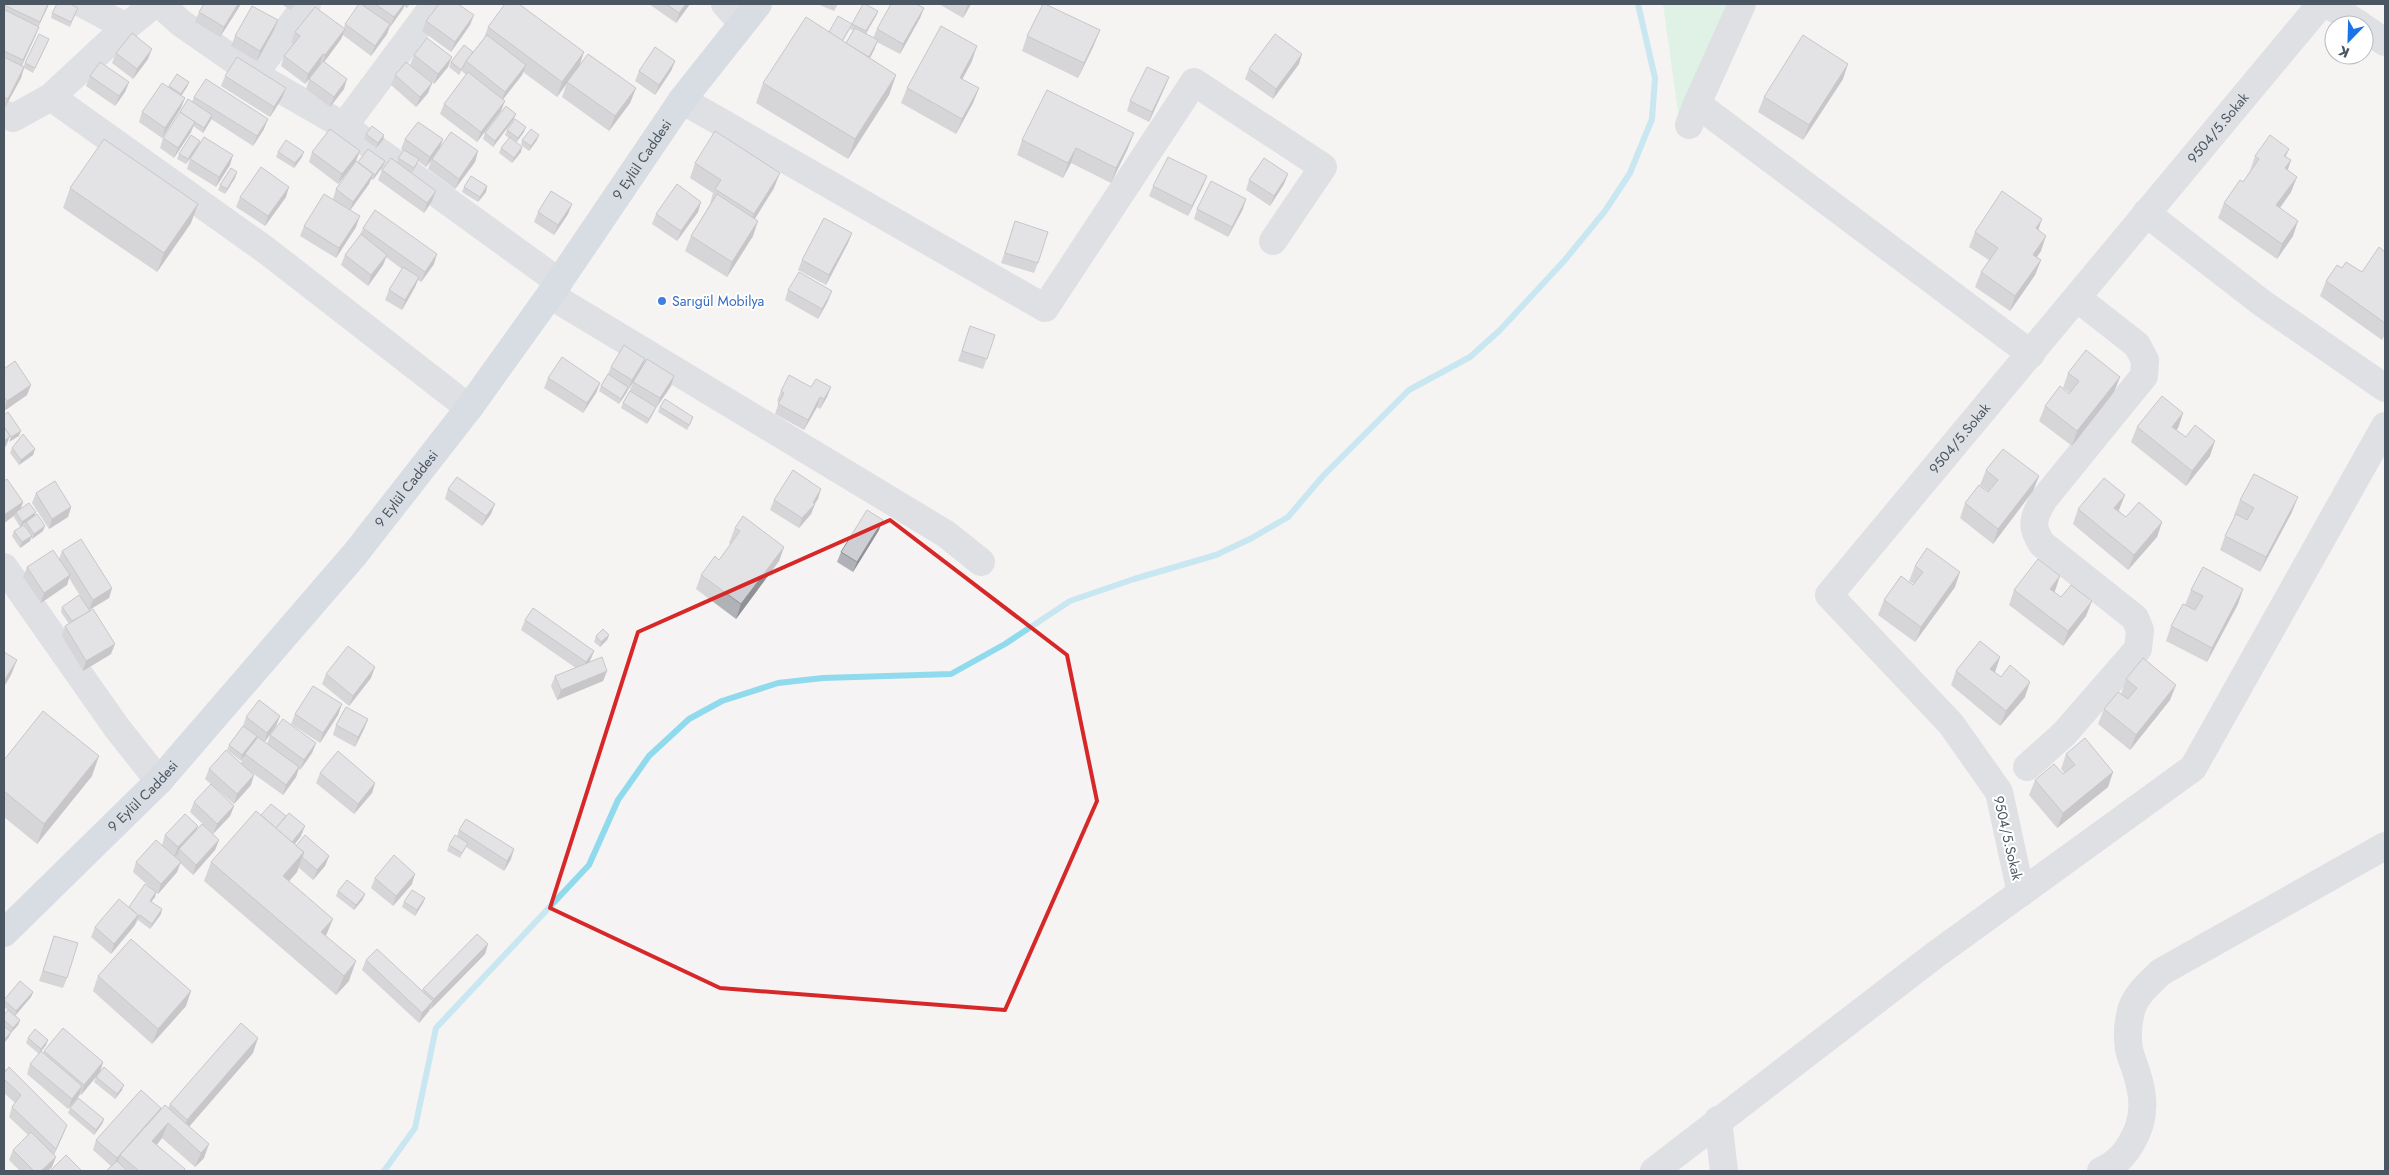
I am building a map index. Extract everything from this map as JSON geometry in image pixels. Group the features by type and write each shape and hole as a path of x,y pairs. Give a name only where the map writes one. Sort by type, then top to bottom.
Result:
{"main road":[{"name":"9 Eylül Caddesi","path":"4,933 159,781 356,554 469,408 554,288 742,10"}],"street":[{"path":"83,4 126,27"},
{"path":"4,114 13,118 51,98 126,27 154,4"},
{"path":"160,4 187,14 254,74 344,126 554,288 946,534 981,562"},
{"path":"254,74 307,4"},
{"path":"344,126 435,4"},
{"path":"1742,4 1693,114 2031,354"},
{"name":"9504/5.Sokak","path":"2021,893 1999,792 1951,724 1829,595 2321,4"},
{"path":"2328,4 2345,15"},
{"path":"2374,35 2385,42"},
{"path":"682,100 1045,308 1194,82 1323,167 1273,241"},
{"path":"51,98 267,251 469,408"},
{"path":"2146,213 2262,304 2385,388"},
{"path":"2027,767 2064,734 2138,649 2140,630 2135,618 2042,544 2034,532 2036,513 2044,499 2144,376 2145,360 2137,345 2077,298"},
{"path":"1654,1171 1935,955 2192,768 2385,426"},
{"path":"4,567 117,728 159,781"},
{"path":"2101,1171 2114,1164 2128,1151 2138,1132 2144,1110 2140,1084 2129,1050 2129,1026 2132,1009 2139,995 2161,972 2385,846"},
{"path":"1718,1120 1724,1171"}],"highlighted area":[{"path":"890,520 1067,655 1097,801 1005,1010 720,988 550,908 638,632"}],"green space":[{"path":"1663,4 1730,4 1679,119"}],"building":[{"path":"4,4 48,4 40,22"},
{"path":"57,4 70,4 78,8 71,22 52,13"},
{"path":"204,4 238,4 224,27 199,12"},
{"path":"359,4 390,24 375,46 345,24"},
{"path":"375,4 404,4 394,17"},
{"path":"439,4 458,4 474,15 455,42 426,21"},
{"path":"505,4 519,4 584,52 562,82 488,27"},
{"path":"666,4 686,4 679,13"},
{"path":"863,4 878,11 866,31 852,24"},
{"path":"891,4 916,4 924,8 903,44 877,29"},
{"path":"1043,4 1100,30 1084,63 1027,36"},
{"path":"252,6 278,20 260,51 235,36"},
{"path":"315,7 345,29 308,74 284,56 300,36 295,32"},
{"path":"5,10 39,27 23,60 4,51"},
{"path":"838,16 852,24 842,41 829,32"},
{"path":"806,17 896,75 855,139 763,83"},
{"path":"941,26 977,46 960,78 979,88 962,119 907,88"},
{"path":"855,28 878,40 869,57 846,43"},
{"path":"132,33 152,49 137,69 116,53"},
{"path":"39,34 49,39 35,68 25,63"},
{"path":"1275,34 1302,54 1276,89 1249,69"},
{"path":"487,35 526,65 505,92 466,61"},
{"path":"1803,35 1848,64 1809,125 1764,97"},
{"path":"427,38 452,57 438,74 414,55"},
{"path":"464,45 473,52 461,70 451,62"},
{"path":"655,47 675,61 659,85 639,71"},
{"path":"588,54 636,88 615,116 567,82"},
{"path":"4,57 24,67 8,99 4,97"},
{"path":"237,57 286,88 274,107 225,76"},
{"path":"323,61 347,79 334,97 309,79"},
{"path":"100,62 129,82 119,96 90,76"},
{"path":"406,62 432,83 420,97 395,75"},
{"path":"1147,67 1169,77 1152,112 1130,101"},
{"path":"468,72 505,101 481,132 444,104"},
{"path":"177,74 189,82 181,94 169,86"},
{"path":"206,79 268,119 257,136 194,97"},
{"path":"162,83 185,98 165,128 142,112"},
{"path":"1047,90 1134,133 1116,168 1076,148 1068,163 1022,140"},
{"path":"188,99 212,115 204,128 180,112"},
{"path":"506,106 516,114 495,141 485,133"},
{"path":"180,112 195,122 178,148 163,138"},
{"path":"515,119 526,127 518,138 507,130"},
{"path":"418,122 443,139 430,157 405,139"},
{"path":"372,126 384,135 378,143 366,134"},
{"path":"330,129 360,151 342,174 312,152"},
{"path":"531,129 539,135 531,146 522,140"},
{"path":"715,131 780,173 754,214 715,189 721,180 695,163"},
{"path":"451,132 478,151 459,179 432,159"},
{"path":"191,135 200,141 188,159 179,154"},
{"path":"2270,135 2289,149 2284,156 2291,160 2285,168 2297,177 2276,205 2298,221 2282,244 2224,203 2240,180 2243,182 2259,159 2255,156"},
{"path":"204,137 233,155 219,177 190,159"},
{"path":"510,137 522,147 514,158 501,148"},
{"path":"104,139 198,204 164,253 70,188"},
{"path":"286,140 304,152 295,163 278,152"},
{"path":"368,149 385,161 375,175 358,162"},
{"path":"404,150 419,159 414,168 398,158"},
{"path":"1168,157 1207,176 1192,206 1153,186"},
{"path":"391,158 436,191 427,203 382,170"},
{"path":"1264,158 1288,174 1274,196 1249,180"},
{"path":"356,161 373,174 353,202 336,189"},
{"path":"261,167 289,187 268,216 240,197"},
{"path":"231,168 237,172 227,189 220,185"},
{"path":"471,176 487,186 480,197 464,187"},
{"path":"1211,181 1246,199 1232,227 1197,209"},
{"path":"677,184 701,202 681,231 656,214"},
{"path":"551,191 572,204 558,225 538,212"},
{"path":"2002,191 2042,219 2036,228 2046,236 2033,255 2041,260 2015,296 1981,272 1998,248 1975,232"},
{"path":"324,194 360,216 339,248 304,226"},
{"path":"717,194 758,221 732,262 691,236"},
{"path":"375,210 437,254 425,272 363,228"},
{"path":"824,218 852,233 829,275 802,260"},
{"path":"1015,221 1048,232 1038,263 1005,253"},
{"path":"361,234 387,255 371,275 345,255"},
{"path":"2379,247 2385,252 2385,323 2326,281 2337,265 2342,268 2346,262 2362,272"},
{"path":"403,267 419,277 405,300 389,290"},
{"path":"799,272 832,291 822,309 788,290"},
{"path":"970,326 995,335 987,359 962,351"},
{"path":"624,345 645,359 632,380 611,367"},
{"path":"2086,350 2120,377 2077,431 2045,406 2060,386 2069,394 2079,381 2068,373"},
{"path":"562,357 600,383 587,403 548,378"},
{"path":"647,359 674,376 660,398 633,382"},
{"path":"15,361 31,385 7,401 4,397 4,369"},
{"path":"608,374 628,387 621,399 601,386"},
{"path":"789,375 811,387 816,379 831,387 824,399 820,397 808,420 778,404 784,393 781,391"},
{"path":"630,391 656,407 649,419 623,403"},
{"path":"2162,396 2183,413 2172,427 2186,437 2195,425 2215,441 2192,471 2137,427"},
{"path":"665,399 693,417 689,425 660,407"},
{"path":"8,412 21,431 11,437 4,427 4,415"},
{"path":"4,427 10,436 4,441"},
{"path":"23,434 35,449 21,460 12,448"},
{"path":"2003,449 2039,476 1998,529 1965,503 1979,485 1988,492 1998,480 1986,470"},
{"path":"793,470 821,489 813,503 815,504 802,518 774,500"},
{"path":"2254,474 2298,497 2266,557 2225,536 2236,514 2247,520 2254,508 2240,500"},
{"path":"457,477 495,504 486,516 448,489"},
{"path":"2104,478 2125,495 2114,508 2126,517 2139,502 2162,522 2134,555 2078,509"},
{"path":"7,479 23,502 4,515 4,481"},
{"path":"55,481 71,507 52,519 36,493"},
{"path":"29,503 36,512 22,522 16,512"},
{"path":"867,510 883,520 857,562 841,552"},
{"path":"37,514 45,526 34,534 26,522"},
{"path":"743,516 784,547 741,604 701,575 715,556 719,560 740,531 735,528"},
{"path":"24,525 32,536 22,542 14,531"},
{"path":"81,539 112,588 93,600 62,551"},
{"path":"1927,548 1960,572 1921,627 1884,600 1901,576 1913,585 1923,572 1915,566"},
{"path":"53,550 70,575 44,593 27,567"},
{"path":"2038,559 2060,576 2050,589 2061,597 2071,585 2092,601 2068,631 2014,590"},
{"path":"2203,567 2243,589 2212,648 2171,626 2183,604 2195,610 2203,596 2191,590"},
{"path":"79,595 90,611 72,621 62,607"},
{"path":"533,608 594,651 586,662 525,620"},
{"path":"93,609 115,644 86,661 65,626"},
{"path":"603,629 609,635 601,642 596,636"},
{"path":"1980,641 2000,657 1990,669 2001,677 2010,665 2030,682 2006,711 1956,671"},
{"path":"348,646 375,667 353,696 326,674"},
{"path":"4,652 17,660 4,681"},
{"path":"602,657 607,671 561,690 555,676"},
{"path":"2143,658 2176,685 2136,735 2104,709 2118,692 2128,699 2137,688 2126,679"},
{"path":"313,686 342,704 323,733 295,714"},
{"path":"259,700 280,716 267,733 246,717"},
{"path":"346,707 368,719 358,737 336,725"},
{"path":"43,711 99,756 44,824 4,791 4,760"},
{"path":"283,719 316,743 304,760 270,735"},
{"path":"243,726 257,736 242,755 229,745"},
{"path":"258,737 299,767 286,785 245,754"},
{"path":"2085,738 2113,772 2063,813 2035,780 2054,764 2063,774 2075,765 2066,754"},
{"path":"226,750 254,775 237,794 209,769"},
{"path":"338,751 375,783 358,804 320,773"},
{"path":"211,784 234,806 217,824 194,802"},
{"path":"271,804 286,816 276,828 261,815"},
{"path":"256,811 304,852 283,876 333,919 321,932 356,961 344,976 211,862"},
{"path":"289,813 305,826 292,842 276,828"},
{"path":"185,814 198,826 178,847 165,835"},
{"path":"466,819 514,849 507,861 459,830"},
{"path":"202,824 219,840 196,865 179,849"},
{"path":"305,835 329,856 317,870 302,857 304,852 296,846"},
{"path":"455,835 468,843 462,853 449,845"},
{"path":"156,840 181,862 161,884 136,862"},
{"path":"394,855 415,874 396,896 375,878"},
{"path":"347,880 365,894 356,905 338,891"},
{"path":"145,884 156,892 150,901 162,909 152,924 140,915 138,918 138,915 129,907"},
{"path":"412,890 425,898 417,910 404,902"},
{"path":"119,899 138,915 114,944 95,927"},
{"path":"477,934 488,944 434,999 423,989"},
{"path":"54,936 78,943 67,978 43,971"},
{"path":"131,939 191,991 158,1029 98,976"},
{"path":"377,949 433,1001 422,1013 366,960"},
{"path":"20,981 33,992 16,1011 4,1000"},
{"path":"8,1010 20,1020 13,1028 4,1020 4,1015"},
{"path":"241,1023 258,1038 187,1120 170,1104"},
{"path":"4,1026 11,1032 5,1039 4,1038"},
{"path":"63,1028 103,1062 84,1085 44,1051"},
{"path":"35,1029 48,1040 41,1049 28,1038"},
{"path":"41,1051 82,1086 72,1099 30,1064"},
{"path":"9,1067 67,1125 56,1149 12,1107 21,1095 4,1079 4,1073"},
{"path":"104,1067 124,1085 117,1094 96,1077"},
{"path":"141,1090 161,1108 117,1158 96,1140"},
{"path":"78,1098 104,1119 96,1130 70,1108"},
{"path":"165,1105 209,1144 201,1153 168,1123 152,1141 185,1169 183,1171 139,1171 120,1155"},
{"path":"31,1132 56,1157 41,1171 34,1171 13,1150"},
{"path":"66,1155 82,1171 50,1171"},
{"path":"117,1161 127,1171 106,1171"}],"waterway":[{"path":"384,1171 415,1128 436,1028 589,865 618,800 649,756 689,719 722,701 778,683 823,678 951,674 1005,644 1070,601 1134,579 1216,555 1252,538 1288,517 1323,476 1409,390 1470,357 1500,330 1564,261 1605,211 1630,173 1652,119 1655,78 1638,4"}],"place":[{"name":"Sarıgül Mobilya","path":"662,301"}]}
